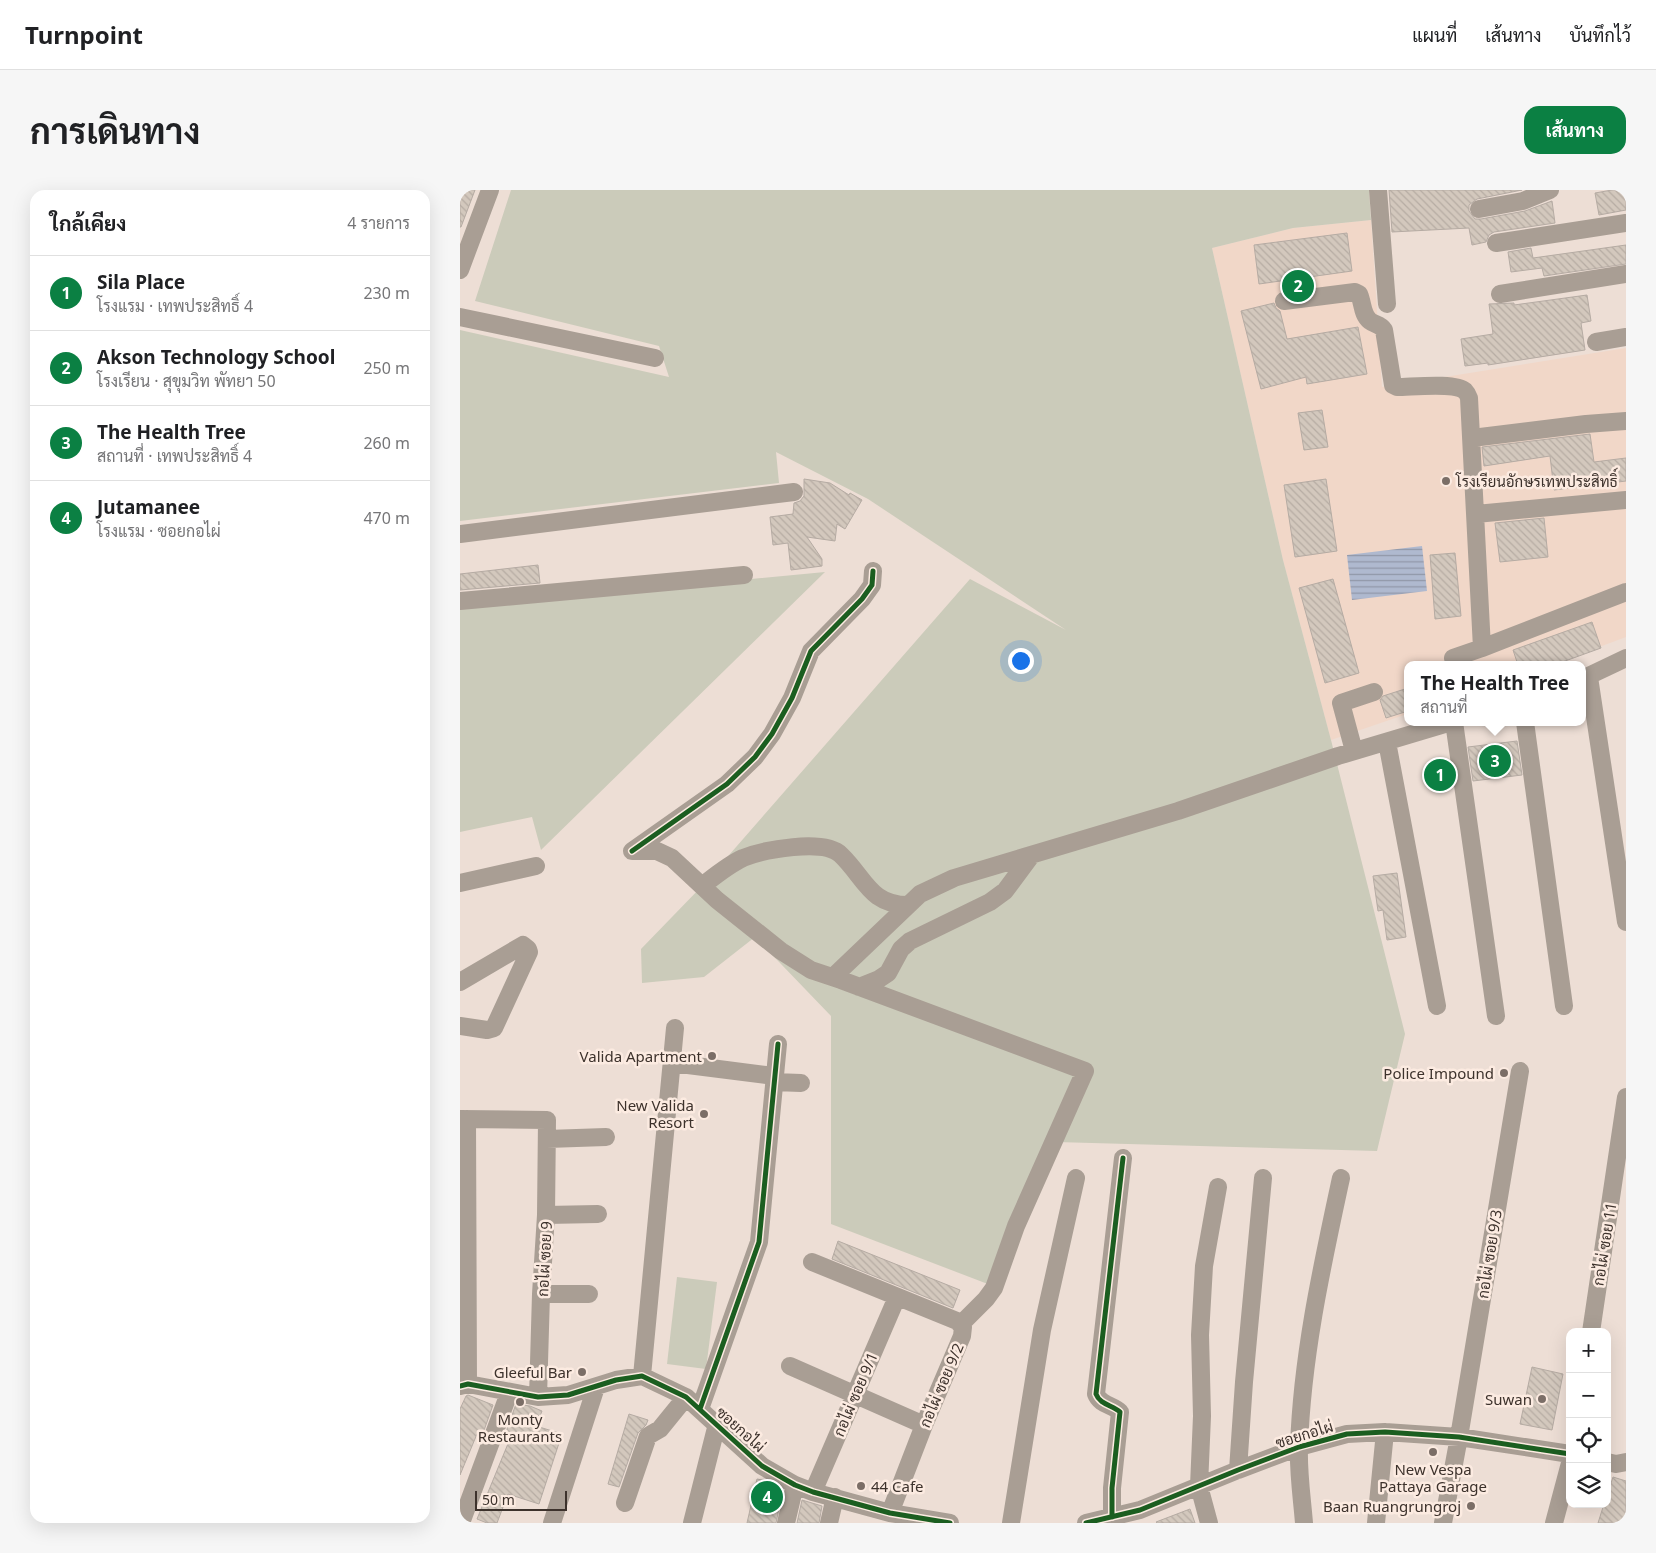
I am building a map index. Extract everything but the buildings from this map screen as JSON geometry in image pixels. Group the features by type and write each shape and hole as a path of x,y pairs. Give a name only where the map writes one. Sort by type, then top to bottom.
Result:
{"street":[{"path":"460,270 490,190"},
{"path":"1378,190 1387,304"},
{"path":"1479,209 1523,201 1550,190"},
{"path":"1496,243 1626,223"},
{"path":"1500,294 1626,274"},
{"path":"1284,301 1355,292 1359,294 1366,316 1370,321 1382,326 1384,330 1394,385 1397,387 1451,386 1464,390 1469,398 1482,648"},
{"path":"460,317 655,358"},
{"path":"1596,342 1626,337"},
{"path":"1472,438 1626,421"},
{"path":"460,534 794,492"},
{"path":"1476,514 1626,500"},
{"path":"873,571 872,586 862,599 811,651 792,698 772,734 755,757 727,784 632,852 657,851 672,858 717,900 782,951 811,970 1085,1071 1016,1226 994,1288 986,1299 961,1324"},
{"path":"460,601 744,575"},
{"path":"1453,658 1626,592"},
{"path":"1626,658 1586,678 1626,922"},
{"path":"1339,756 1341,703 1374,692"},
{"path":"833,977 920,894 954,878 1178,811 1339,756 1440,726"},
{"path":"1454,726 1496,1016"},
{"path":"1526,726 1564,1006"},
{"path":"1387,742 1437,1006"},
{"path":"702,886 723,870 744,858 787,847 808,846 830,849 839,853 876,896 895,905 908,906"},
{"path":"859,987 879,980 888,973 901,949 910,941 990,902 1005,891 1030,856"},
{"path":"460,883 536,866"},
{"path":"886,927 901,949"},
{"path":"460,982 523,945 528,948 529,952 494,1028 486,1030 460,1026"},
{"path":"464,1119 464,1385 538,1398 568,1395 616,1380 642,1376 675,1028"},
{"path":"700,1409 759,1242 778,1044"},
{"path":"672,1063 801,1083"},
{"name":"กอไผ่ ซอย 9/3","path":"1443,1523 1520,1072"},
{"name":"กอไผ่ ซอย 11","path":"1591,1328 1626,1097"},
{"name":"กอไผ่ ซอย 9","path":"464,1119 547,1120 546,1215 541,1294 538,1398"},
{"path":"547,1139 606,1137"},
{"path":"1112,1517 1112,1488 1120,1412 1100,1401 1096,1394 1123,1158"},
{"path":"1010,1523 1042,1330 1076,1178"},
{"path":"1238,1470 1244,1382 1263,1178"},
{"path":"1304,1523 1299,1448 1311,1330 1322,1266 1341,1178"},
{"path":"1210,1523 1199,1486 1202,1416 1200,1335 1204,1266 1218,1187"},
{"path":"546,1215 598,1214"},
{"name":"กอไผ่ ซอย 9/2","path":"812,1262 961,1324 963,1327 962,1336 924,1425 890,1513"},
{"path":"541,1294 589,1294"},
{"name":"กอไผ่ ซอย 9/1","path":"813,1492 897,1297"},
{"path":"790,1366 924,1425"},
{"name":"ซอยกอไผ่","path":"642,1376 686,1397 762,1466 796,1485 813,1492 890,1513 949,1523"},
{"path":"552,1523 596,1387"},
{"path":"461,1523 509,1393"},
{"path":"625,1503 648,1436 660,1429 686,1397"},
{"path":"692,1523 717,1424"},
{"path":"1376,1523 1385,1432"},
{"name":"ซอยกอไผ่","path":"1086,1523 1112,1517 1142,1516 1199,1486 1238,1470 1299,1448 1347,1434 1385,1432 1459,1437 1566,1453"},
{"path":"1611,1463 1626,1462"},
{"path":"1554,1523 1566,1478"},
{"path":"786,1523 796,1485"},
{"path":"829,1523 835,1497"}],"shaded area":[{"name":"โรงเรียนอักษรเทพประสิทธิ์","path":"1371,220 1382,387 1626,348 1626,637 1562,661 1404,661 1404,715 1331,740 1283,560 1212,248 1293,228"}],"green space":[{"path":"511,190 1369,190 1371,220 1293,228 1212,248 1283,560 1331,740 1405,1034 1377,1151 1056,1142 993,1286 831,1224 831,1016 755,937 704,977 642,983 641,949 702,886 970,579 1066,630 868,499 776,452 779,483 460,521 460,330 669,377 659,346 475,301"},
{"path":"825,572 541,850 532,817 460,832 460,607"},
{"path":"677,1277 717,1282 706,1369 667,1364"}],"water":[{"path":"1422,546 1427,591 1352,600 1347,555"}],"cycle path":[{"path":"632,851 727,784 755,757 772,734 792,698 811,651 862,599 872,585 873,571"},
{"path":"700,1409 759,1242 778,1044"},
{"path":"1112,1517 1112,1488 1120,1412 1104,1403 1096,1394 1123,1158"},
{"path":"460,1386 468,1384 538,1397 568,1395 616,1380 642,1376 686,1397 762,1466 795,1485 813,1492 890,1513 950,1523"},
{"path":"1086,1523 1140,1510 1299,1447 1347,1434 1385,1432 1459,1437 1566,1453"}],"place":[{"name":"Akson Technology School","path":"1298,286"},
{"name":"โรงเรียนอักษรเทพประสิทธิ์","path":"1446,481"},
{"name":"The Health Tree","path":"1495,761"},
{"name":"Sila Place","path":"1440,775"},
{"name":"Valida Apartment","path":"712,1056"},
{"name":"Police Impound","path":"1504,1073"},
{"name":"New Valida Resort","path":"704,1114"},
{"name":"Gleeful Bar","path":"582,1372"},
{"name":"Suwan","path":"1542,1399"},
{"name":"Monty Restaurants","path":"520,1402"},
{"name":"New Vespa Pattaya Garage","path":"1433,1452"},
{"name":"44 Cafe","path":"861,1486"},
{"name":"Jutamanee","path":"767,1497"},
{"name":"Baan Ruangrungroj","path":"1471,1506"}]}
